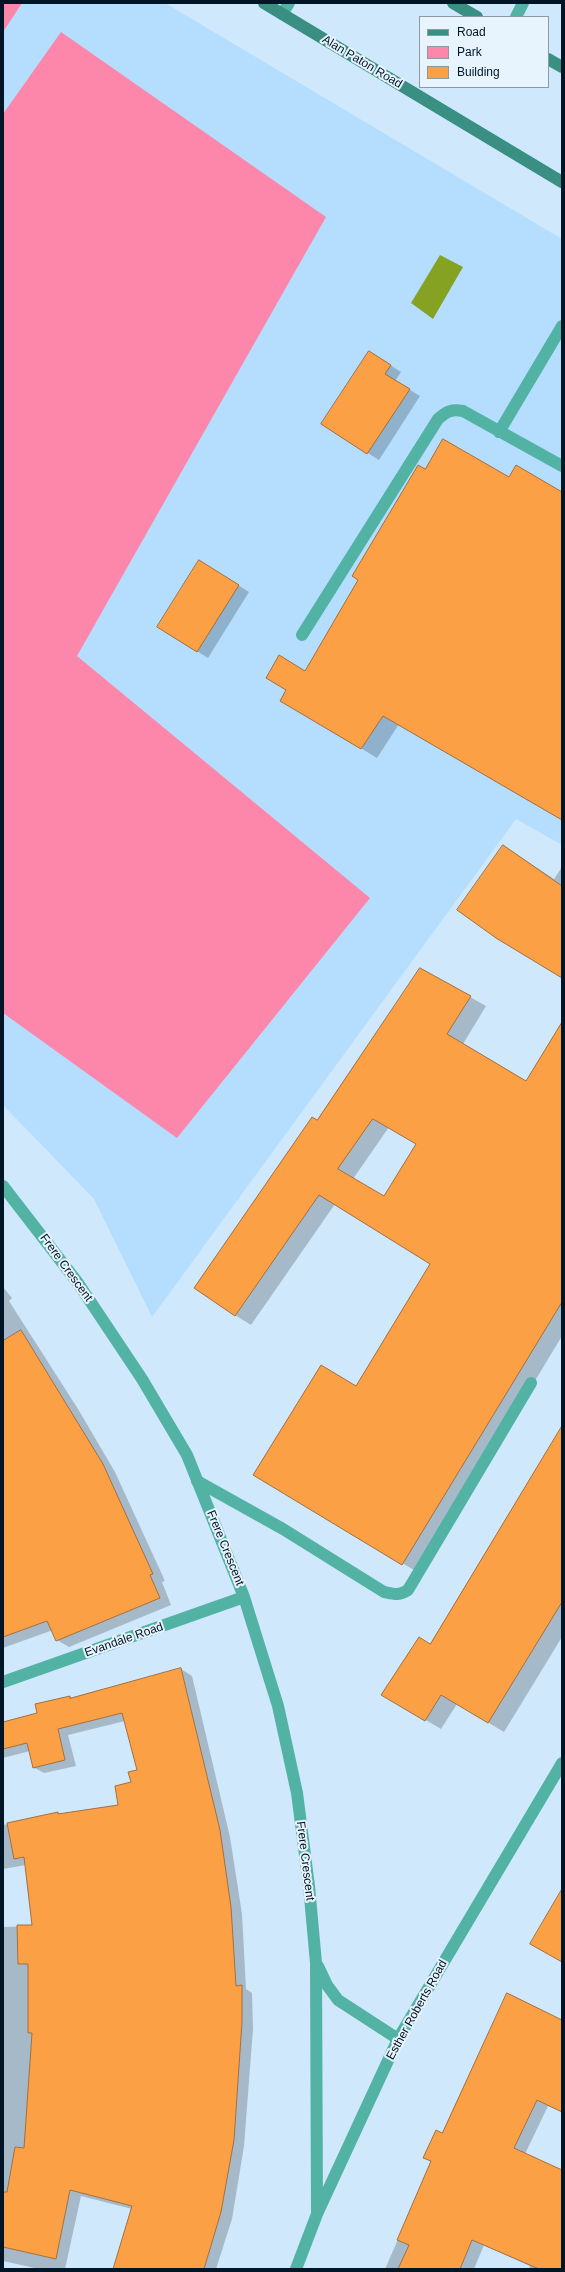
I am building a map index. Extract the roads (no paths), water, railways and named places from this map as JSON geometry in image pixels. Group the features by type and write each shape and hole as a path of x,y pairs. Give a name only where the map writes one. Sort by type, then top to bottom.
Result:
{"street":[{"name":"Alan Paton Road","path":"264,3 562,182"},
{"path":"282,14 289,3"},
{"path":"453,3 475,16"},
{"path":"516,16 523,3"},
{"path":"549,60 562,67"},
{"path":"499,432 562,326"},
{"path":"302,635 438,419 446,412 454,409 463,412 562,466"},
{"name":"Frere Crescent","path":"3,1186 78,1282 142,1379 187,1455 244,1597 278,1706 297,1793 309,1886 316,1963 317,2214"},
{"path":"198,1481 284,1529 384,1592 396,1595 403,1594 408,1590 531,1383"},
{"name":"Evandale Road","path":"3,1682 244,1597"},
{"name":"Esther Roberts Road","path":"296,2269 317,2214 398,2039 562,1763"},
{"name":"Frere Crescent","path":"316,1963 327,1985 338,2000 398,2039"}]}
